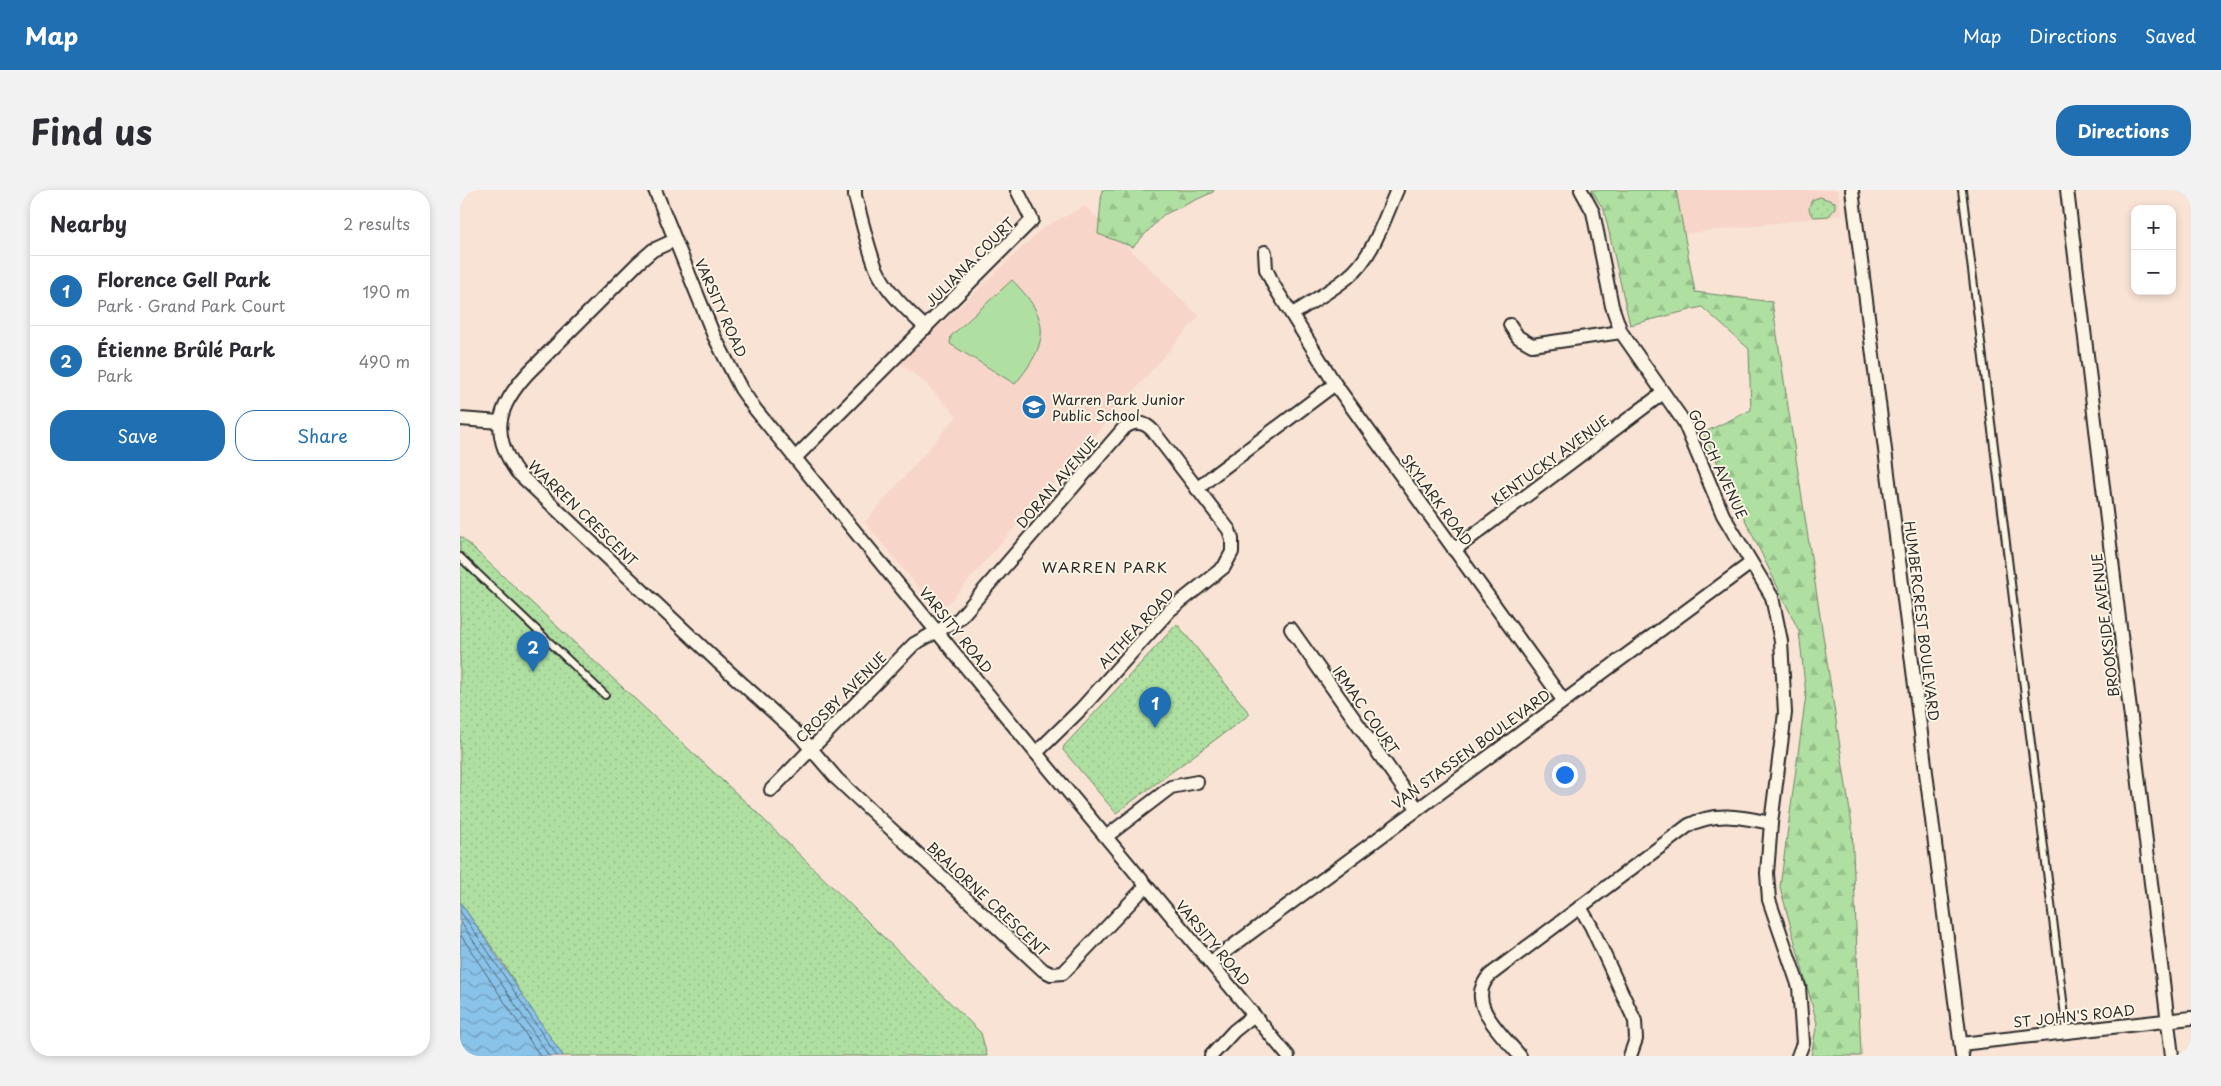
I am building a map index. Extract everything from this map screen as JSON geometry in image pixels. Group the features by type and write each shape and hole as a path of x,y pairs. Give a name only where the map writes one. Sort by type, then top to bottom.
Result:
{"street":[{"name":"VARSITY ROAD","path":"655,190 714,336 742,389 1036,753 1107,836 1146,886 1288,1056"},
{"name":"JULIANA COURT","path":"855,190 855,196 876,268 883,280 926,328"},
{"name":"JULIANA COURT","path":"796,457 1032,220 1017,190"},
{"path":"1293,314 1348,277 1357,268 1376,238 1397,190"},
{"name":"GOOCH AVENUE","path":"1581,190 1593,212 1612,306 1621,332 1684,422 1723,515 1772,596 1781,641 1785,713 1771,823 1767,873 1769,900 1799,987 1803,1043 1798,1056"},
{"name":"HUMBERCREST BOULEVARD","path":"1852,190 1961,1050"},
{"name":"BROOKSIDE AVENUE","path":"2067,190 2172,1056"},
{"name":"WARREN CRESCENT","path":"675,240 652,250 528,373 508,399 500,422 504,449 517,472 800,736 811,749"},
{"name":"SKYLARK ROAD","path":"1265,252 1266,269 1274,286 1335,384 1562,700"},
{"path":"1510,325 1520,339 1532,345 1621,332"},
{"path":"1197,490 1221,469 1335,384"},
{"name":"KENTUCKY AVENUE","path":"1454,550 1663,393"},
{"path":"460,419 500,422"},
{"name":"DORAN AVENUE","path":"937,630 959,618 1127,426 1137,423 1151,428 1197,490"},
{"name":"ALTHEA ROAD","path":"1036,753 1081,709 1170,610 1224,567 1229,560 1233,547 1230,534 1197,490"},
{"name":"VAN STASSEN BOULEVARD","path":"1211,962 1562,700 1751,563"},
{"name":"IRMAC COURT","path":"1291,629 1417,808"},
{"name":"CROSBY AVENUE","path":"771,790 914,644 937,630"},
{"name":"BRALORNE CRESCENT","path":"811,749 837,779 1047,973 1056,975 1063,973 1146,886"},
{"path":"1107,836 1170,787 1197,782"},
{"path":"1520,1056 1484,1011 1480,1000 1481,988 1490,974 1689,825 1700,819 1727,815 1771,823"},
{"path":"1580,907 1591,926 1635,1021 1636,1039 1630,1056"},
{"path":"1211,1056 1234,1031 1254,1015"},
{"name":"ST JOHN'S ROAD","path":"1961,1050 2067,1032 2191,1018"}],"lane":[{"path":"1962,190 2067,1032"},
{"path":"460,557 604,695"}],"shaded area":[{"path":"1676,190 1838,190 1842,215 1683,234"},
{"name":"Warren Park Junior Public School","path":"1085,206 1199,316 948,604 934,606 865,522 957,416 925,383 900,363 1044,227"}],"green space":[{"path":"1102,190 1214,190 1163,215 1133,247 1098,234"},
{"path":"1591,190 1676,190 1695,292 1772,302 1852,825 1861,1056 1811,1056 1817,1023 1780,887 1806,695 1799,631 1703,433 1751,410 1749,349 1702,307 1630,325 1604,210"},
{"path":"1820,197 1835,202 1835,208 1829,216 1814,217 1810,211 1809,207 1812,200"},
{"path":"1012,280 1034,307 1041,331 1040,343 1035,356 1015,384 950,344 951,336"},
{"path":"460,536 753,809 981,1033 987,1056 563,1056 501,960 460,902"},
{"path":"1177,624 1250,714 1116,813 1063,750 1064,746"}],"water":[{"path":"460,902 486,940 563,1056 460,1056"}],"place":[{"name":"Warren Park Junior Public School","path":"1034,407"},
{"name":"Étienne Brûlé Park","path":"533,672"},
{"name":"Florence Gell Park","path":"1155,728"}],"district":[{"name":"WARREN PARK","path":"1105,566"}]}
